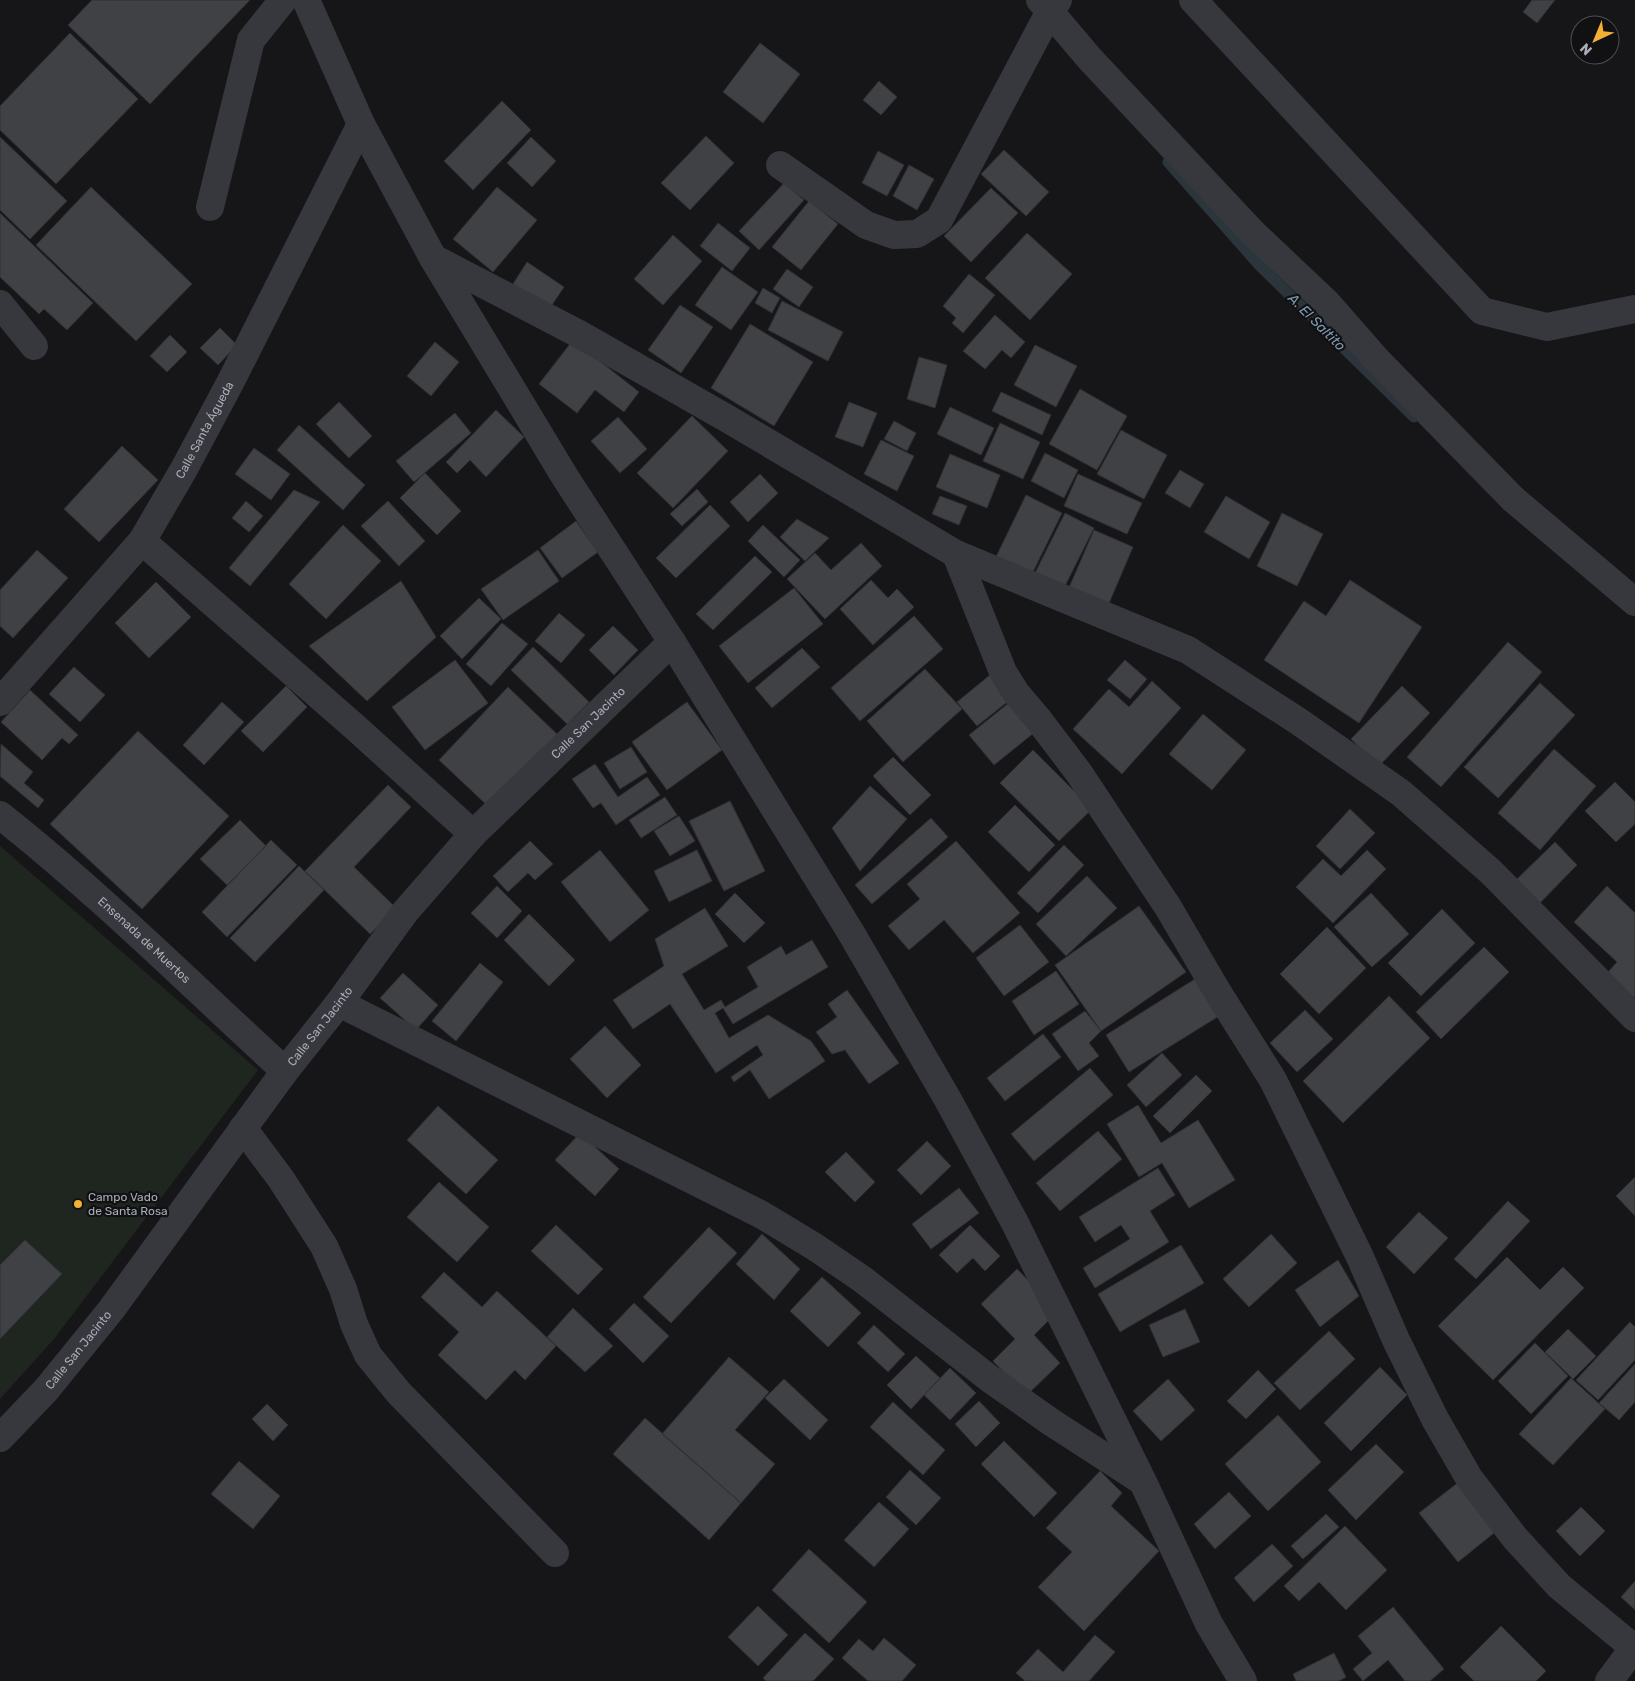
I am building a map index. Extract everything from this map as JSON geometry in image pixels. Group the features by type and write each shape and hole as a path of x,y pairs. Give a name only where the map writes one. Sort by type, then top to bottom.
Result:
{"street":[{"path":"210,207 251,40 283,0"},
{"path":"306,0 361,124 433,258 565,477 672,642 850,931 947,1098 1014,1221 1143,1482 1209,1624 1243,1681"},
{"path":"1193,0 1482,310 1547,327 1635,310"},
{"path":"780,165 866,225 894,235 916,234 939,220 1049,4 1090,59 1253,232 1327,303 1377,360 1513,499 1635,602"},
{"name":"Calle Santa Águeda","path":"0,702 142,541 184,469 230,383 361,124"},
{"path":"433,258 579,334 728,419 956,554 1188,650 1298,721 1401,793 1483,865 1635,1018"},
{"path":"0,304 34,346"},
{"path":"142,541 356,728 473,834"},
{"path":"956,554 1003,672 1016,693 1058,744 1168,907 1217,991 1273,1080 1360,1257 1396,1340 1430,1411 1469,1478 1515,1538 1559,1586 1634,1647 1609,1681"},
{"name":"Calle San Jacinto","path":"0,1438 46,1390 111,1310 284,1071 339,1003 405,912 473,834 672,642"},
{"name":"Ensenada de Muertos","path":"0,815 36,844 125,923 284,1071"},
{"path":"339,1003 613,1142 704,1185 762,1215 816,1247 862,1279 990,1379 1051,1422 1143,1482"},
{"path":"243,1128 281,1179 324,1246 343,1289 354,1324 368,1355 398,1392 555,1553"}],"shaded area":[{"name":"Campo Vado de Santa Rosa","path":"0,846 258,1070 54,1339 0,1399"}],"building":[{"path":"92,0 250,0 150,104 68,25"},
{"path":"1532,0 1555,0 1537,23 1523,12"},
{"path":"70,33 138,99 56,184 0,130 0,106"},
{"path":"760,43 800,74 763,123 723,92"},
{"path":"879,81 897,97 881,115 863,100"},
{"path":"502,101 531,130 473,190 444,161"},
{"path":"706,136 734,163 690,210 661,183"},
{"path":"0,137 67,201 30,239 0,210"},
{"path":"531,137 556,161 532,187 507,163"},
{"path":"1004,150 1049,192 1026,216 981,174"},
{"path":"878,151 904,165 887,196 862,183"},
{"path":"909,165 934,179 917,210 893,196"},
{"path":"784,183 804,200 759,250 739,231"},
{"path":"91,187 192,284 136,341 36,245"},
{"path":"497,187 537,220 493,272 453,239"},
{"path":"991,188 1018,213 971,262 944,236"},
{"path":"809,201 838,224 801,270 772,247"},
{"path":"0,213 93,303 67,330 44,309 39,314 0,277"},
{"path":"718,223 750,248 732,271 700,246"},
{"path":"1027,233 1072,274 1030,320 985,278"},
{"path":"673,235 702,261 663,305 634,279"},
{"path":"527,262 564,287 550,308 513,284"},
{"path":"722,267 758,292 731,330 695,305"},
{"path":"787,269 813,287 799,307 773,289"},
{"path":"969,274 995,295 963,333 952,323 956,318 943,306"},
{"path":"763,288 780,298 772,313 755,303"},
{"path":"782,301 843,332 828,361 768,330"},
{"path":"680,305 713,327 681,373 648,350"},
{"path":"995,315 1025,342 1011,358 1002,350 985,369 963,351"},
{"path":"750,324 813,362 774,426 711,388"},
{"path":"220,328 237,345 218,365 200,348"},
{"path":"170,335 187,352 167,372 150,356"},
{"path":"573,340 639,392 624,412 595,390 577,413 539,384"},
{"path":"435,342 459,362 431,396 407,376"},
{"path":"1035,345 1077,366 1056,407 1014,385"},
{"path":"919,357 947,365 935,408 907,399"},
{"path":"1080,389 1127,416 1097,470 1049,444"},
{"path":"1001,392 1051,415 1042,435 992,411"},
{"path":"339,402 372,436 349,458 316,424"},
{"path":"849,402 877,413 863,447 835,437"},
{"path":"950,407 994,428 981,455 937,434"},
{"path":"496,410 524,437 486,477 470,460 457,473 446,462"},
{"path":"455,413 471,433 414,482 396,461"},
{"path":"692,416 728,451 673,508 637,473"},
{"path":"618,417 647,449 620,473 591,441"},
{"path":"894,421 916,433 907,451 884,439"},
{"path":"1000,423 1040,442 1023,479 983,461"},
{"path":"299,425 365,485 343,510 277,450"},
{"path":"1121,430 1167,455 1144,499 1097,474"},
{"path":"881,440 914,456 897,491 864,474"},
{"path":"122,446 158,480 99,542 64,509"},
{"path":"254,448 290,474 271,500 235,474"},
{"path":"1045,453 1078,470 1064,498 1031,481"},
{"path":"950,454 1000,475 987,508 936,487"},
{"path":"1180,470 1204,484 1190,508 1165,493"},
{"path":"425,473 461,511 437,535 400,498"},
{"path":"760,474 778,493 748,522 730,502"},
{"path":"1078,474 1142,503 1127,534 1064,506"},
{"path":"697,489 708,502 682,526 670,514"},
{"path":"294,490 320,502 250,586 229,568"},
{"path":"1026,495 1062,513 1030,578 994,561"},
{"path":"940,496 967,506 959,525 932,514"},
{"path":"1226,496 1270,522 1249,559 1204,532"},
{"path":"246,501 263,516 249,532 232,518"},
{"path":"388,501 425,541 399,566 361,526"},
{"path":"710,505 730,526 676,578 656,558"},
{"path":"1065,513 1094,528 1062,592 1033,577"},
{"path":"1282,513 1323,534 1297,586 1257,566"},
{"path":"797,519 829,538 805,561 780,537"},
{"path":"576,521 598,552 562,578 540,548"},
{"path":"343,525 381,561 326,619 289,584"},
{"path":"763,525 800,560 784,577 748,541"},
{"path":"1094,530 1133,547 1107,608 1068,590"},
{"path":"861,543 882,566 825,619 787,579 815,553 831,570"},
{"path":"37,550 68,578 13,638 0,626 0,590"},
{"path":"538,550 559,581 503,620 481,589"},
{"path":"755,556 772,572 713,630 696,614"},
{"path":"871,580 888,598 897,589 914,607 873,645 840,609"},
{"path":"1350,580 1422,627 1359,723 1264,660 1304,601 1326,616"},
{"path":"401,581 436,637 367,701 309,646"},
{"path":"156,582 191,617 149,658 115,623"},
{"path":"794,588 823,624 748,683 719,646"},
{"path":"479,598 501,619 462,659 440,636"},
{"path":"559,613 585,635 561,663 535,641"},
{"path":"914,616 943,649 860,721 831,688"},
{"path":"502,623 528,644 491,686 466,664"},
{"path":"613,626 638,650 614,675 589,650"},
{"path":"1508,642 1542,672 1441,787 1407,757"},
{"path":"533,647 589,702 567,724 511,670"},
{"path":"802,648 820,667 772,708 755,688"},
{"path":"455,660 488,703 425,750 392,707"},
{"path":"1125,660 1147,679 1130,699 1107,680"},
{"path":"74,667 105,695 80,722 49,694"},
{"path":"925,669 962,709 903,762 867,721"},
{"path":"990,675 1011,699 977,726 957,702"},
{"path":"1152,681 1181,708 1122,774 1073,729 1109,689 1129,707"},
{"path":"1540,683 1575,715 1498,798 1464,767"},
{"path":"286,686 307,707 263,752 241,731"},
{"path":"1402,686 1430,713 1379,766 1351,739"},
{"path":"508,687 560,737 491,809 439,760"},
{"path":"30,690 78,735 69,744 62,738 42,760 1,722"},
{"path":"222,702 244,722 204,765 183,745"},
{"path":"687,702 722,750 667,790 632,742"},
{"path":"1010,702 1035,732 994,765 969,735"},
{"path":"1203,714 1246,750 1212,790 1169,754"},
{"path":"138,731 229,816 142,909 50,824"},
{"path":"1,744 33,772 24,783 44,800 38,808 0,776"},
{"path":"631,747 647,772 620,789 604,763"},
{"path":"1554,749 1596,786 1540,850 1498,813"},
{"path":"1033,750 1092,809 1059,841 1000,783"},
{"path":"893,757 931,795 910,815 873,776"},
{"path":"595,764 618,797 647,777 660,795 616,825 601,803 593,808 572,779"},
{"path":"1615,782 1635,802 1635,824 1616,842 1585,811"},
{"path":"388,785 411,807 354,867 396,908 370,934 305,871"},
{"path":"870,786 907,819 860,871 832,828"},
{"path":"665,797 677,815 641,838 629,820"},
{"path":"730,801 765,871 724,891 689,821"},
{"path":"1015,805 1055,845 1029,872 988,832"},
{"path":"1350,809 1375,833 1340,869 1316,846"},
{"path":"679,816 695,841 670,856 654,831"},
{"path":"931,818 948,837 872,904 855,885"},
{"path":"240,820 266,846 227,885 200,859"},
{"path":"271,840 297,865 227,937 202,912"},
{"path":"530,841 553,864 535,880 528,873 508,892 493,876"},
{"path":"956,841 1020,913 973,953 944,920 909,950 888,926 920,899 907,884"},
{"path":"1555,842 1577,865 1535,908 1512,884"},
{"path":"1064,845 1084,865 1038,913 1017,893"},
{"path":"600,850 649,910 610,942 561,882"},
{"path":"697,850 712,881 669,902 654,871"},
{"path":"1367,850 1386,869 1333,923 1296,887 1323,859 1341,876"},
{"path":"299,866 324,890 255,962 230,938"},
{"path":"1087,876 1117,908 1066,956 1036,924"},
{"path":"497,886 522,911 497,938 471,913"},
{"path":"1607,886 1635,913 1635,996 1628,1003 1602,979 1617,962 1574,922"},
{"path":"735,893 765,923 744,943 715,914"},
{"path":"1371,893 1409,934 1372,967 1334,927"},
{"path":"1139,906 1186,972 1101,1031 1055,965"},
{"path":"705,908 728,946 682,974 704,1010 721,1000 725,1007 758,987 747,967 781,946 786,955 812,940 828,967 733,1024 723,1008 715,1013 729,1038 768,1015 811,1041 825,1061 769,1099 750,1070 734,1082 731,1077 763,1055 757,1045 716,1073 670,1004 633,1029 613,1000 664,966 655,939"},
{"path":"1442,909 1475,943 1421,996 1388,963"},
{"path":"529,914 575,960 549,986 504,940"},
{"path":"1020,925 1049,962 1004,996 976,958"},
{"path":"1327,927 1366,968 1319,1014 1280,974"},
{"path":"1484,947 1509,972 1441,1039 1416,1012"},
{"path":"480,963 503,982 456,1041 432,1021"},
{"path":"1056,971 1079,1004 1034,1035 1012,1001"},
{"path":"403,973 438,1005 416,1030 380,998"},
{"path":"1195,979 1219,1016 1129,1072 1106,1035"},
{"path":"847,990 899,1063 869,1084 845,1050 832,1054 816,1032 837,1017 828,1004"},
{"path":"1389,996 1430,1038 1343,1123 1303,1081"},
{"path":"1305,1010 1333,1039 1297,1072 1270,1043"},
{"path":"1085,1011 1101,1031 1089,1043 1099,1056 1078,1071 1052,1034"},
{"path":"605,1026 641,1065 607,1098 570,1059"},
{"path":"1043,1034 1061,1057 1005,1101 987,1078"},
{"path":"1162,1053 1182,1075 1146,1107 1127,1085"},
{"path":"1090,1068 1113,1095 1034,1161 1011,1134"},
{"path":"1196,1075 1212,1091 1170,1133 1153,1116"},
{"path":"1138,1105 1161,1143 1198,1120 1235,1180 1189,1208 1162,1163 1139,1177 1107,1124"},
{"path":"438,1106 498,1160 466,1194 407,1140"},
{"path":"1098,1131 1122,1159 1060,1211 1036,1183"},
{"path":"580,1133 619,1169 595,1196 555,1160"},
{"path":"927,1141 951,1166 921,1195 897,1170"},
{"path":"846,1152 875,1182 855,1202 825,1172"},
{"path":"1158,1168 1175,1195 1150,1211 1169,1242 1095,1288 1083,1268 1130,1239 1121,1225 1095,1242 1079,1217"},
{"path":"1635,1177 1635,1216 1616,1196"},
{"path":"439,1182 489,1227 457,1262 407,1217"},
{"path":"959,1188 979,1213 931,1249 912,1224"},
{"path":"1508,1201 1530,1221 1476,1279 1454,1259"},
{"path":"1419,1212 1448,1238 1414,1274 1386,1247"},
{"path":"556,1225 603,1269 578,1295 531,1251"},
{"path":"970,1225 1000,1256 985,1271 973,1258 957,1273 939,1255"},
{"path":"709,1227 737,1253 671,1323 643,1297"},
{"path":"762,1234 800,1269 774,1300 736,1264"},
{"path":"1271,1234 1297,1263 1249,1307 1223,1279"},
{"path":"25,1240 62,1274 0,1339 0,1265"},
{"path":"1181,1245 1204,1283 1120,1332 1098,1294"},
{"path":"1507,1257 1540,1290 1563,1267 1584,1288 1493,1380 1438,1326"},
{"path":"1338,1260 1359,1296 1320,1327 1295,1290"},
{"path":"1017,1269 1058,1311 1034,1335 1060,1363 1026,1396 993,1361 1015,1339 981,1304"},
{"path":"444,1272 482,1307 497,1291 556,1346 525,1380 515,1370 486,1400 438,1355 459,1332 421,1297"},
{"path":"822,1277 861,1313 828,1347 790,1311"},
{"path":"634,1303 669,1336 643,1363 609,1329"},
{"path":"573,1308 613,1346 585,1372 547,1337"},
{"path":"1185,1309 1200,1342 1163,1357 1149,1325"},
{"path":"1630,1322 1635,1327 1635,1360 1598,1400 1576,1380"},
{"path":"874,1325 905,1354 888,1372 857,1343"},
{"path":"1568,1329 1596,1356 1573,1379 1545,1352"},
{"path":"1329,1331 1355,1359 1300,1410 1274,1383"},
{"path":"1535,1343 1568,1376 1531,1414 1498,1381"},
{"path":"916,1356 940,1378 911,1409 887,1385"},
{"path":"729,1357 769,1392 735,1430 775,1464 741,1503 662,1434"},
{"path":"1635,1364 1635,1402 1619,1420 1599,1403"},
{"path":"1380,1367 1407,1395 1351,1451 1324,1423"},
{"path":"950,1368 976,1393 950,1420 924,1395"},
{"path":"1258,1370 1276,1389 1246,1419 1227,1401"},
{"path":"1571,1378 1605,1409 1553,1465 1519,1434"},
{"path":"784,1379 828,1420 810,1440 765,1398"},
{"path":"1168,1379 1195,1410 1161,1441 1133,1411"},
{"path":"979,1401 1000,1423 976,1447 955,1424"},
{"path":"893,1402 945,1450 923,1475 870,1427"},
{"path":"267,1404 288,1425 273,1441 252,1419"},
{"path":"1278,1415 1321,1462 1268,1511 1225,1464"},
{"path":"645,1418 741,1503 709,1540 613,1454"},
{"path":"1004,1441 1057,1493 1034,1517 981,1464"},
{"path":"1376,1444 1404,1472 1356,1520 1328,1490"},
{"path":"239,1461 280,1496 253,1529 211,1494"},
{"path":"910,1470 941,1498 916,1525 886,1497"},
{"path":"1100,1471 1122,1493 1111,1506 1159,1551 1084,1631 1038,1587 1072,1552 1046,1528"},
{"path":"1460,1481 1499,1529 1458,1562 1419,1513"},
{"path":"1229,1492 1251,1516 1215,1549 1194,1524"},
{"path":"879,1502 909,1529 874,1567 844,1540"},
{"path":"1581,1507 1605,1531 1580,1556 1556,1531"},
{"path":"1326,1514 1339,1527 1303,1559 1291,1546"},
{"path":"1345,1526 1387,1570 1346,1610 1319,1582 1299,1601 1284,1586"},
{"path":"1272,1544 1293,1566 1254,1602 1234,1578"},
{"path":"809,1549 867,1602 829,1643 772,1590"},
{"path":"1635,1581 1635,1610 1621,1597"},
{"path":"758,1606 788,1635 758,1666 728,1637"},
{"path":"1393,1607 1444,1669 1430,1681 1405,1681 1388,1660 1363,1681 1353,1669 1372,1653 1358,1636"},
{"path":"1501,1626 1546,1671 1536,1681 1474,1681 1460,1667"},
{"path":"805,1633 834,1659 813,1681 766,1681 763,1678"},
{"path":"1095,1635 1115,1652 1089,1681 1024,1681 1016,1673 1038,1649 1063,1672"},
{"path":"884,1638 916,1665 902,1681 868,1681 842,1658 859,1639 873,1651"},
{"path":"1334,1653 1346,1677 1339,1681 1296,1681 1293,1674"}],"waterway":[{"name":"A. El Saltito","path":"1168,162 1259,265 1414,417"}],"place":[{"name":"Campo Vado de Santa Rosa","path":"78,1204"}]}
